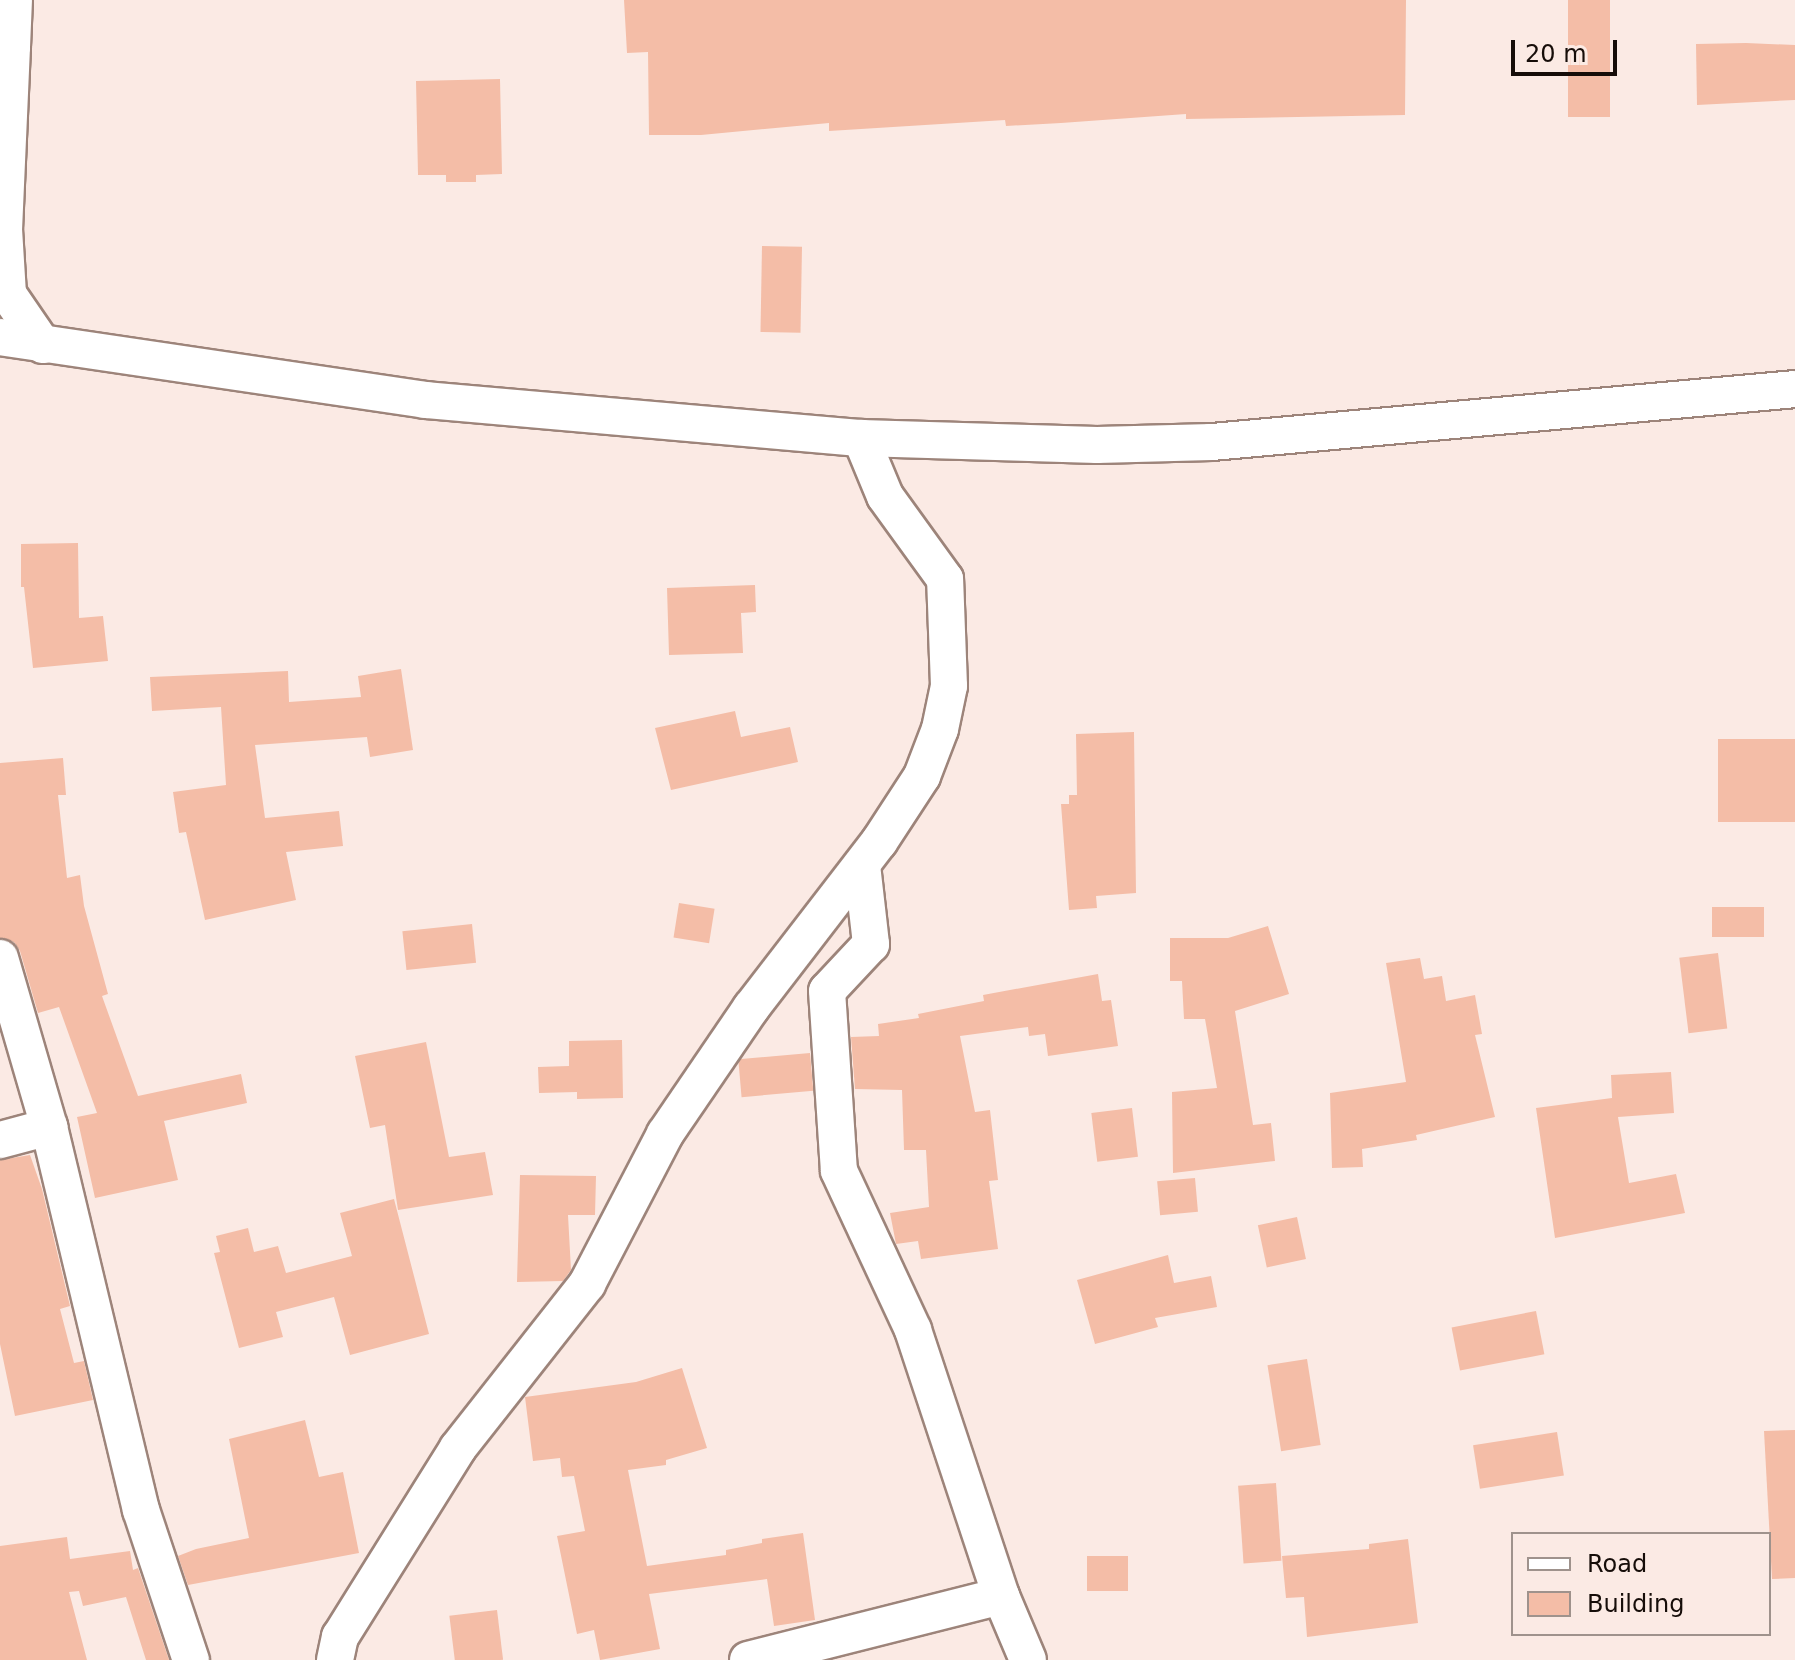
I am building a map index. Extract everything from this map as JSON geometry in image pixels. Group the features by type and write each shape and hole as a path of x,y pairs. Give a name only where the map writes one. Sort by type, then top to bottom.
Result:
{"street":[{"path":"14,0 6,49 4,229 8,294 43,345"},
{"path":"0,337 425,400 861,438 1097,445 1212,442 1795,389"},
{"path":"335,1660 340,1637 458,1448 587,1284 665,1134 751,1008 862,865 922,776 940,729 949,686 945,579 885,496 861,438"},
{"path":"862,865 871,944 827,991 839,1171 913,1330 1001,1596 1028,1660"},
{"path":"0,958 49,1127 141,1510 191,1660"},
{"path":"0,1140 49,1127"},
{"path":"748,1660 1001,1596"}],"building":[{"path":"624,0 1406,0 1405,115 1186,119 1186,114 1006,126 1005,120 829,131 829,123 701,135 649,135 648,52 627,53"},
{"path":"1568,0 1610,0 1610,117 1568,117"},
{"path":"1696,44 1795,45 1795,100 1697,105"},
{"path":"500,79 502,174 476,175 476,182 446,182 446,175 418,175 416,81"},
{"path":"762,246 802,247 800,333 760,332"},
{"path":"78,543 79,618 103,616 108,661 33,668 24,587 21,587 21,544"},
{"path":"755,585 756,612 741,613 743,653 669,655 667,588"},
{"path":"401,669 413,750 370,757 367,737 255,745 265,818 339,811 343,846 286,852 296,900 205,920 186,832 179,833 173,792 226,785 221,707 152,711 150,677 288,671 289,702 361,697 358,676"},
{"path":"735,711 741,737 790,727 798,762 671,790 655,728"},
{"path":"1134,732 1136,893 1096,896 1097,908 1069,910 1061,804 1069,804 1069,795 1077,795 1076,734"},
{"path":"1718,739 1795,739 1795,822 1718,822"},
{"path":"63,758 66,795 58,795 67,878 80,875 84,906 108,994 102,996 138,1096 241,1074 247,1103 164,1121 178,1180 95,1198 77,1117 97,1113 59,1007 38,1013 20,951 14,942 0,938 0,763"},
{"path":"679,903 715,909 709,943 674,938"},
{"path":"1712,907 1764,907 1764,937 1712,937"},
{"path":"472,924 476,963 406,970 402,931"},
{"path":"1268,926 1289,994 1235,1011 1253,1125 1271,1123 1275,1161 1173,1173 1172,1092 1217,1088 1205,1019 1184,1019 1182,981 1170,981 1170,938 1228,938"},
{"path":"1718,953 1727,1028 1689,1033 1679,958"},
{"path":"1420,958 1424,979 1442,976 1446,1001 1475,995 1482,1034 1475,1035 1495,1117 1416,1135 1417,1140 1362,1149 1363,1167 1332,1168 1330,1093 1406,1082 1386,963"},
{"path":"1098,974 1102,1001 1111,1000 1118,1046 1048,1056 1045,1034 1029,1036 1028,1027 960,1036 975,1112 990,1110 998,1180 989,1181 998,1249 921,1259 918,1241 896,1244 890,1213 929,1207 926,1150 904,1150 902,1090 855,1089 851,1037 879,1036 878,1024 919,1018 918,1014 984,1001 983,995"},
{"path":"622,1040 623,1098 577,1099 577,1092 539,1093 538,1067 569,1066 569,1041"},
{"path":"426,1042 449,1157 485,1152 493,1195 398,1210 385,1125 370,1128 355,1056"},
{"path":"810,1053 813,1091 742,1097 738,1059"},
{"path":"1671,1072 1674,1113 1618,1117 1629,1183 1676,1174 1685,1213 1555,1238 1536,1108 1612,1098 1611,1075"},
{"path":"1132,1108 1138,1157 1097,1162 1091,1113"},
{"path":"30,1155 42,1189 70,1306 60,1309 74,1363 84,1361 93,1400 15,1416 0,1344 0,1160"},
{"path":"520,1175 596,1176 595,1215 568,1215 571,1270 563,1281 517,1282"},
{"path":"1195,1178 1198,1212 1160,1215 1157,1181"},
{"path":"394,1199 429,1334 350,1355 334,1297 276,1312 283,1337 239,1348 214,1253 220,1252 216,1236 248,1228 254,1252 278,1246 286,1273 352,1256 340,1213"},
{"path":"1297,1217 1306,1259 1267,1267 1258,1225"},
{"path":"1168,1255 1174,1283 1211,1276 1217,1307 1155,1318 1158,1327 1095,1344 1077,1280"},
{"path":"1536,1311 1544,1354 1460,1371 1452,1327"},
{"path":"1307,1359 1321,1445 1281,1451 1267,1365"},
{"path":"682,1368 707,1448 666,1460 666,1465 628,1470 647,1566 726,1555 726,1550 762,1543 762,1539 803,1533 815,1620 774,1626 767,1579 649,1594 660,1649 600,1660 594,1630 577,1634 557,1536 585,1531 574,1476 562,1477 560,1458 533,1461 525,1397 636,1382"},
{"path":"305,1420 319,1477 343,1472 359,1553 188,1585 178,1556 249,1538 229,1439"},
{"path":"1795,1430 1795,1578 1772,1579 1764,1431"},
{"path":"1557,1432 1564,1475 1480,1489 1473,1445"},
{"path":"1276,1483 1281,1561 1244,1563 1238,1486"},
{"path":"67,1537 70,1559 130,1551 133,1570 138,1568 169,1660 146,1660 126,1597 83,1606 79,1591 69,1592 87,1660 0,1660 0,1546"},
{"path":"1408,1539 1418,1623 1307,1637 1304,1597 1286,1598 1282,1556 1369,1549 1369,1544"},
{"path":"1087,1556 1128,1556 1128,1591 1087,1591"},
{"path":"497,1610 503,1660 455,1660 449,1616"}]}
